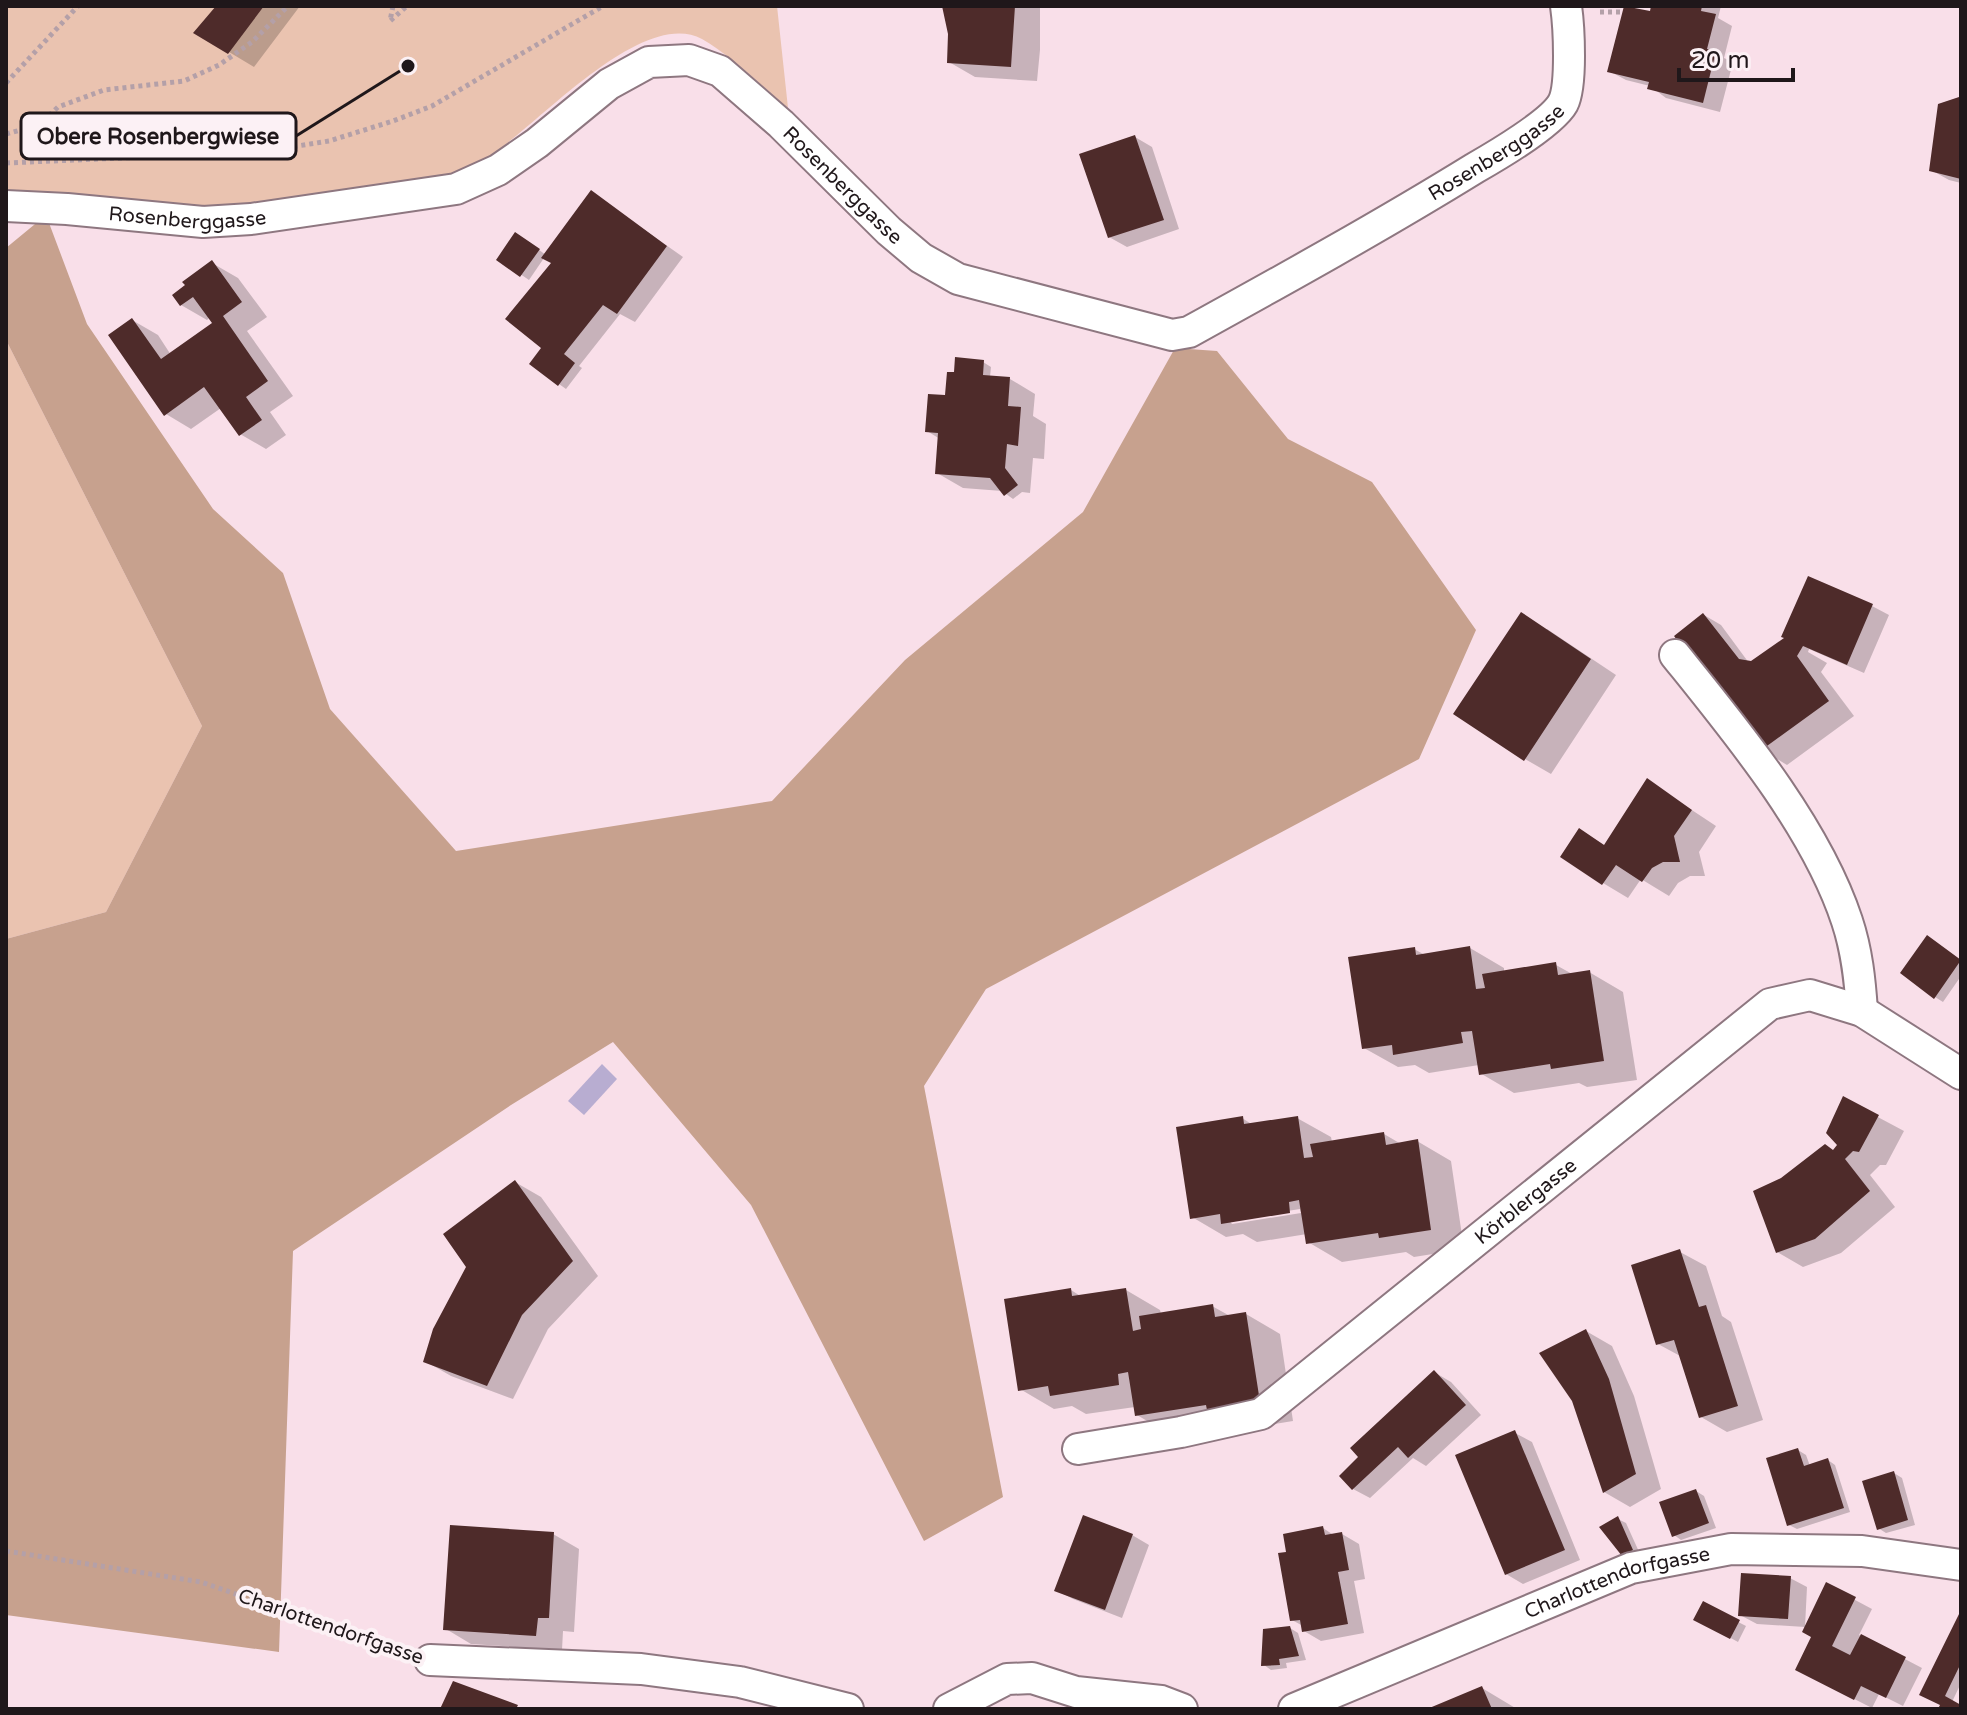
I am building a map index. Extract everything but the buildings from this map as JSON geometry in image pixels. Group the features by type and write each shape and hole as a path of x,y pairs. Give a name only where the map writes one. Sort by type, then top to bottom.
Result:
{"street":[{"name":"Rosenberggasse","path":"6,206 198,222 251,219 456,189 498,170 537,143 609,84 649,62 689,60 720,71 781,124 889,231 921,258 958,279 1172,335 1189,332 1373,229 1537,128 1563,103 1569,63 1570,26 1566,6"},
{"path":"1675,655 1741,736 1817,855 1847,920 1859,968 1862,1011"},
{"name":"Körblergasse","path":"1078,1449 1181,1432 1261,1414 1770,1004 1810,995 1862,1011 1961,1074"},
{"name":"Charlottendorfgasse","path":"1294,1709 1631,1568 1731,1549 1862,1551 1961,1565"},
{"name":"Charlottendorfgasse","path":"430,1660 641,1669 740,1682 848,1709"},
{"path":"949,1709 1007,1679 1032,1678 1076,1692 1161,1701 1182,1709"}],"path":[{"path":"6,83 78,6"},
{"path":"6,134 39,125 58,107 104,90 184,81 219,65 252,42 288,6"},
{"path":"393,6 390,21 407,6"},
{"path":"6,163 214,154 272,150 329,141 432,106 603,6"},
{"name":"Charlottendorfgasse","path":"6,1551 201,1582 430,1660"}],"shaded area":[{"path":"6,6 777,6 788,108 713,46 702,39 678,34 650,39 621,54 491,155 464,169 434,178 251,219 6,206"},
{"path":"46,215 87,324 213,509 283,573 330,709 456,851 772,801 905,660 1083,512 1175,348 1217,351 1288,439 1372,482 1476,630 1419,759 986,989 924,1086 1003,1497 924,1541 751,1205 613,1042 511,1105 293,1251 279,1652 6,1615 6,939 106,912 202,726 6,340 6,248"},
{"path":"6,340 202,726 106,912 6,939"},
{"path":"602,1064 617,1079 584,1115 568,1101"}],"place":[{"name":"Obere Rosenbergwiese","path":"408,66"}]}
